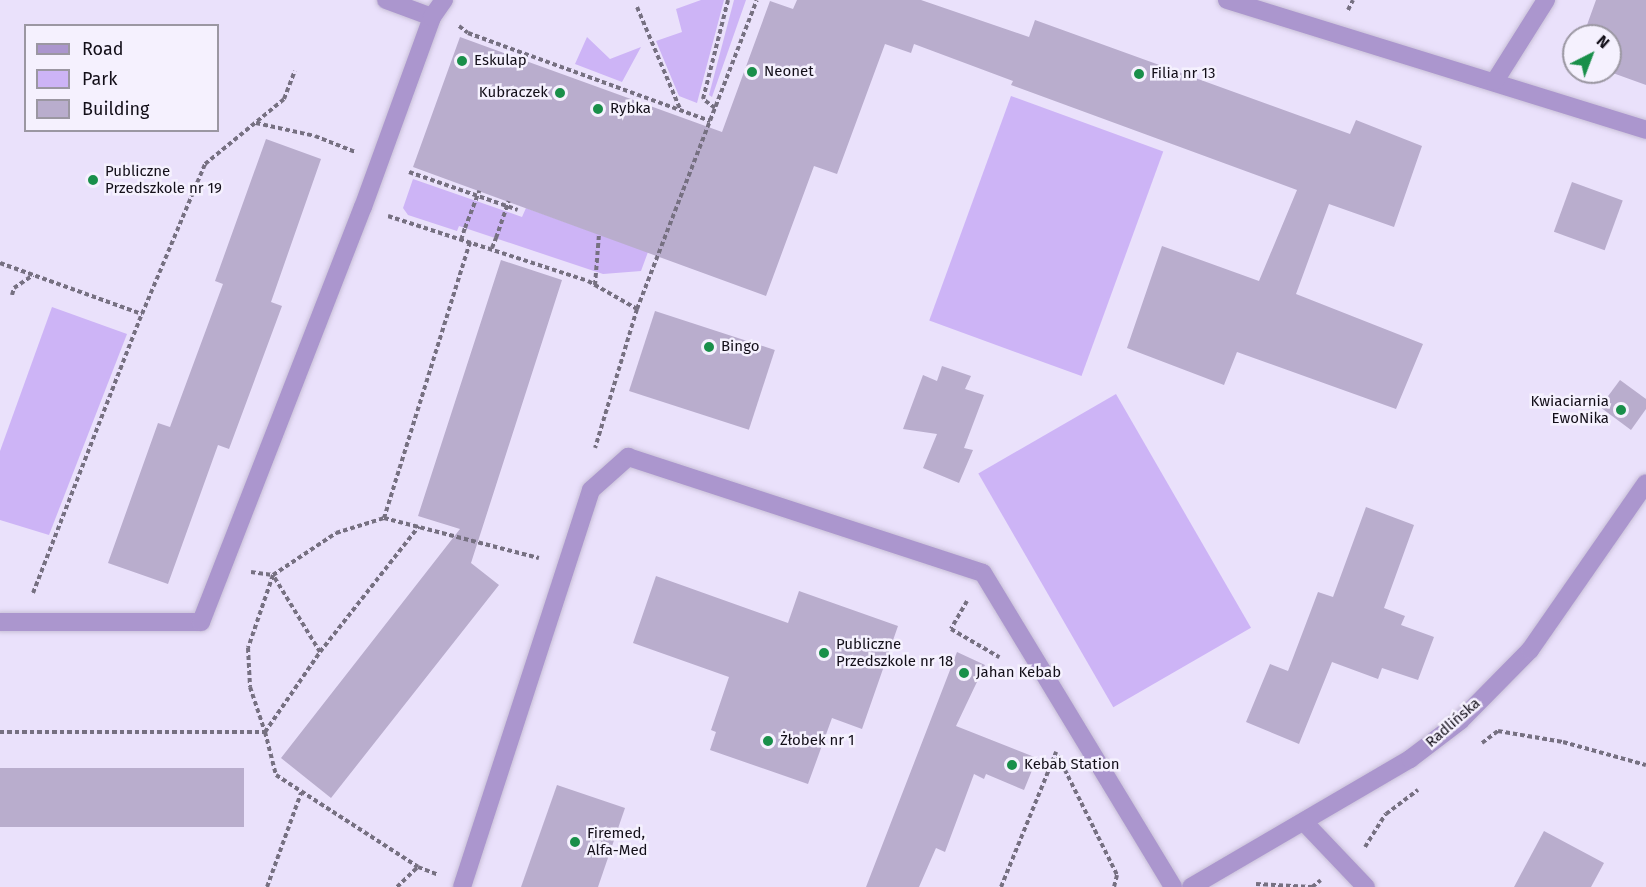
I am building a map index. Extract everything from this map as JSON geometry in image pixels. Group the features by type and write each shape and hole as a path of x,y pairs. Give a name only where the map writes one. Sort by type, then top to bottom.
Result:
{"street":[{"path":"386,0 432,17"},
{"path":"0,622 201,622 363,207 432,17 444,0"},
{"path":"1227,0 1250,3 1335,36 1495,81 1646,130"},
{"path":"1495,81 1546,0"},
{"path":"462,886 591,490 627,457 983,573 1173,887"},
{"name":"Radlińska","path":"1191,887 1410,759 1460,720 1530,650 1646,483"},
{"path":"1304,822 1366,887"}],"path":[{"path":"715,108 703,99 728,0"},
{"path":"591,457 638,309 757,0"},
{"path":"637,7 680,110"},
{"path":"459,19 460,28 468,33 710,121"},
{"path":"22,622 142,314 205,164 284,99 295,71"},
{"path":"256,122 315,136 380,162"},
{"path":"409,172 518,210"},
{"path":"461,240 479,191"},
{"path":"492,248 509,201"},
{"path":"363,207 492,248 595,285 638,309"},
{"path":"595,285 599,234"},
{"path":"384,518 470,242"},
{"path":"0,263 142,314"},
{"path":"12,295 14,288 34,275"},
{"path":"462,886 418,867 300,793 276,775 250,687 248,648 273,575 336,533 384,518 542,559"},
{"path":"265,732 320,652 419,526"},
{"path":"983,573 951,629 997,654 1003,662"},
{"path":"273,575 320,652"},
{"path":"1479,744 1498,731 1563,742 1646,765"},
{"path":"0,732 265,732"},
{"path":"1051,742 1117,875 1114,887"},
{"path":"1001,887 1056,752"},
{"path":"1250,887 1256,884 1312,887 1368,844 1386,814 1423,786"},
{"path":"267,887 300,793"},
{"path":"397,887 418,867"}],"green space":[{"path":"701,0 724,0 697,103 679,96 656,41 682,32 676,9"},
{"path":"734,0 746,0 712,97 709,95"},
{"path":"587,37 610,59 641,47 622,82 575,64"},
{"path":"1011,96 1163,151 1081,376 929,321"},
{"path":"413,179 522,217 526,208 648,252 641,271 603,274 459,226 457,231 408,215 403,208"},
{"path":"52,307 127,334 49,535 0,520 0,451"},
{"path":"1116,394 1251,628 1113,707 978,474"}],"building":[{"path":"797,0 921,0 1029,37 1035,20 1350,134 1356,120 1422,146 1394,227 1329,204 1296,294 1423,344 1396,409 1237,352 1224,385 1127,348 1162,246 1259,281 1297,190 1011,85 1013,81 914,44 911,53 885,44 837,174 814,166 766,296 413,167 460,37 722,132 770,1 793,9"},
{"path":"1596,0 1646,0 1646,85 1622,76 1622,24 1587,24"},
{"path":"266,139 321,159 271,302 282,306 229,449 218,445 168,584 108,563 158,423 170,427 223,284 215,281"},
{"path":"1572,182 1623,200 1605,250 1554,232"},
{"path":"501,260 562,280 471,563 499,585 331,798 281,758 460,529 418,516"},
{"name":"Bingo","path":"655,311 775,350 749,430 629,391"},
{"path":"942,366 971,376 965,389 984,395 964,448 973,450 959,483 923,468 937,434 903,429 923,375 937,381"},
{"path":"1620,380 1646,399 1646,409 1631,430 1600,407"},
{"path":"1366,507 1414,525 1384,608 1405,616 1401,625 1434,637 1418,680 1382,668 1378,679 1332,662 1299,744 1246,722 1270,664 1288,671 1318,592 1333,597"},
{"name":"Publiczne Przedszkole nr 18","path":"656,576 788,623 799,591 898,626 862,729 832,718 808,784 710,750 716,732 711,730 729,677 633,643"},
{"path":"957,652 985,665 956,726 1037,758 1024,790 986,774 984,779 974,774 945,852 936,848 919,887 866,887"},
{"path":"0,768 244,768 244,827 0,827"},
{"name":"Firemed, Alfa-Med","path":"557,785 625,808 598,887 521,887"},
{"path":"1544,831 1604,863 1591,887 1514,887"}],"place":[{"name":"Eskulap","path":"462,61"},
{"name":"Neonet","path":"752,72"},
{"name":"Filia nr 13","path":"1139,74"},
{"name":"Kubraczek","path":"560,93"},
{"name":"Rybka","path":"598,109"},
{"name":"Publiczne Przedszkole nr 19","path":"93,180"},
{"name":"Bingo","path":"709,347"},
{"name":"Kwiaciarnia EwoNika","path":"1621,410"},
{"name":"Publiczne Przedszkole nr 18","path":"824,653"},
{"name":"Jahan Kebab","path":"964,673"},
{"name":"Żłobek nr 1","path":"768,741"},
{"name":"Kebab Station","path":"1012,765"},
{"name":"Firemed, Alfa-Med","path":"575,842"}]}
